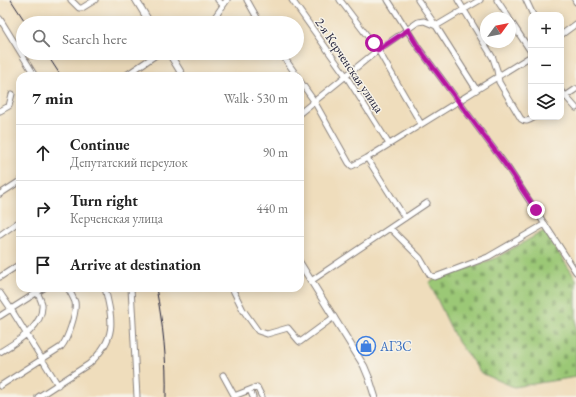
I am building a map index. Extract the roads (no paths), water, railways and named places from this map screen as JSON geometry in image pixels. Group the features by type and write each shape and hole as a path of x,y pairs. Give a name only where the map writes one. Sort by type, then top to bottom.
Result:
{"main road":[{"path":"136,0 146,16"},
{"path":"173,60 181,72"},
{"path":"304,270 364,366 370,378 375,397"}],"street":[{"path":"71,0 79,8 82,8 95,0"},
{"path":"218,0 223,6"},
{"path":"216,16 227,0"},
{"path":"247,0 256,16"},
{"name":"2-я Керченская улица","path":"292,0 303,16"},
{"path":"340,0 378,50 421,124"},
{"path":"388,0 418,47 508,168 576,272"},
{"path":"418,0 476,89"},
{"path":"458,0 493,58 499,82 521,119 525,121 530,120"},
{"path":"304,110 378,50 421,21 436,26 480,0"},
{"path":"497,0 505,12"},
{"path":"526,0 532,12"},
{"name":"2-я Керченская улица","path":"304,17 346,76 389,144"},
{"path":"0,19 16,45"},
{"path":"564,33 576,24"},
{"path":"516,30 528,48"},
{"path":"304,87 352,166 528,58"},
{"path":"25,60 33,72"},
{"path":"131,72 149,60"},
{"path":"286,60 294,72"},
{"path":"564,96 576,89"},
{"path":"0,111 9,106 12,94"},
{"path":"564,98 576,108"},
{"path":"367,158 405,218"},
{"path":"0,194 16,184"},
{"path":"311,281 427,203"},
{"path":"0,235 16,224"},
{"path":"390,228 420,258 430,275 434,277 488,257 545,224"},
{"path":"0,277 16,267"},
{"path":"0,316 37,292 41,301 42,310 37,324 22,338 0,352"},
{"path":"0,386 61,347 69,334 75,305 70,292"},
{"path":"38,397 89,364 108,342 111,324 106,292"},
{"path":"131,292 138,397"},
{"path":"234,292 243,310 256,329 262,333 267,334 288,328 300,342 334,317"},
{"path":"0,293 11,308 58,385"},
{"path":"224,375 234,396 258,387 262,397"},
{"path":"250,390 253,397"}],"railway":[{"path":"11,0 21,16"},
{"path":"51,60 58,72"},
{"path":"157,292 164,342 166,397"}],"place":[{"name":"АГЗС","path":"366,346"}]}
